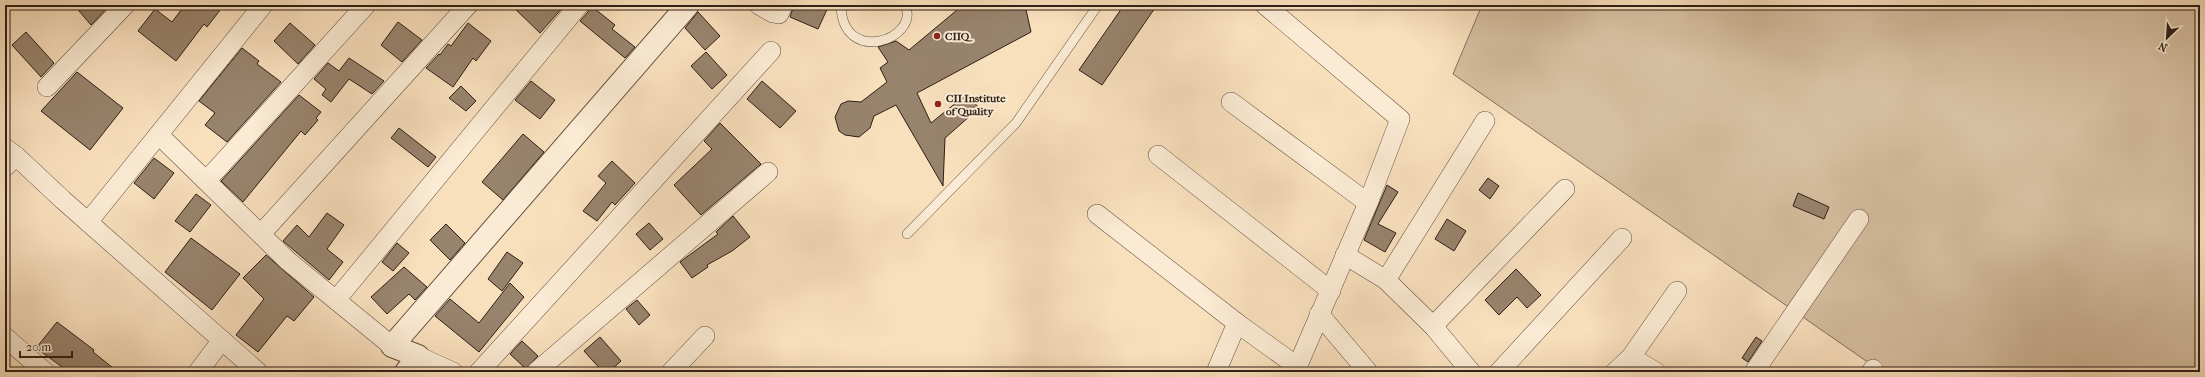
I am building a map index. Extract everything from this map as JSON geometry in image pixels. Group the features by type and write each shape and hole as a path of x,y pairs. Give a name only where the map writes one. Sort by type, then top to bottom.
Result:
{"street":[{"path":"47,87 125,5"},
{"path":"88,222 263,5"},
{"path":"207,180 366,5"},
{"path":"261,234 468,5"},
{"path":"336,300 579,5"},
{"path":"392,346 688,5"},
{"path":"759,5 773,13 779,14 783,5"},
{"path":"1098,214 1297,369 1319,314 1331,291 1345,255 1368,204 1400,119 1265,5"},
{"path":"478,372 771,51"},
{"path":"1231,102 1368,204"},
{"path":"1386,280 1485,121"},
{"path":"159,135 207,180 288,261 412,364 453,372"},
{"path":"1158,155 1331,291"},
{"path":"9,157 88,222 258,372"},
{"path":"536,372 768,172"},
{"path":"1433,326 1565,189"},
{"path":"1754,372 1858,219"},
{"path":"1498,372 1622,238"},
{"path":"1345,255 1386,280 1433,326 1471,372"},
{"path":"1615,372 1631,357 1677,291"},
{"path":"1319,314 1368,372"},
{"path":"1216,372 1237,323"},
{"path":"671,372 705,336"},
{"path":"5,337 46,372"},
{"path":"198,372 222,340"},
{"path":"1631,357 1656,372"}],"lane":[{"path":"841,5 841,15 846,26 856,37 872,43 889,38 900,30 906,21 907,10 905,5"},
{"path":"908,234 1016,123 1098,5"}],"shaded area":[{"path":"1482,5 2200,5 2200,372 1882,372 1453,74"}],"building":[{"path":"74,5 110,5 91,25"},
{"path":"185,5 224,5 207,27 204,24 176,61 138,31 155,9 172,22"},
{"path":"511,5 565,5 540,33"},
{"path":"590,5 615,25 612,29 635,47 625,58 580,21 588,12"},
{"path":"794,5 829,5 818,29 790,17"},
{"path":"963,5 1025,5 1031,32 917,93 931,123 967,94 979,108 945,138 943,186 896,105 874,116 870,128 859,137 845,135 839,131 835,117 841,104 848,101 861,102 887,82 880,68 888,62 878,47 896,41 909,50"},
{"path":"1124,5 1157,5 1102,85 1079,70"},
{"path":"698,12 720,36 705,50 685,28"},
{"path":"398,22 422,40 402,62 381,45"},
{"path":"290,23 315,45 298,64 274,41"},
{"path":"468,23 491,41 476,61 473,58 453,87 426,68 439,54 440,55 448,44 451,46"},
{"path":"26,32 54,63 41,77 12,45"},
{"path":"242,48 259,61 257,64 281,82 227,142 205,125 215,113 199,101"},
{"path":"706,52 727,75 712,89 691,66"},
{"path":"349,58 384,81 372,94 349,79 331,102 322,95 326,89 314,79 328,63 339,71"},
{"path":"77,72 123,108 90,150 41,111"},
{"path":"531,81 555,100 540,119 515,100"},
{"path":"762,81 796,111 780,128 747,99"},
{"path":"461,86 476,101 466,111 449,98"},
{"path":"299,95 321,112 316,118 318,120 305,135 301,131 243,202 221,181"},
{"path":"720,123 761,164 701,215 674,185 712,149 704,141"},
{"path":"399,128 436,157 428,167 391,138"},
{"path":"523,134 544,152 503,200 482,182"},
{"path":"154,158 174,173 154,199 134,183"},
{"path":"612,161 635,183 615,205 612,202 597,221 583,211 606,183 598,176"},
{"path":"1488,178 1499,186 1490,199 1479,190"},
{"path":"1387,185 1398,192 1378,224 1396,233 1385,252 1364,240"},
{"path":"1798,193 1829,207 1824,219 1793,206"},
{"path":"196,194 211,205 190,232 175,221"},
{"path":"327,213 344,225 327,249 343,262 329,280 283,241 297,225 309,237"},
{"path":"733,216 750,237 732,251 707,265 708,267 692,278 680,262 718,234 716,232"},
{"path":"1447,219 1466,231 1454,251 1435,239"},
{"path":"649,223 663,239 650,250 636,234"},
{"path":"446,224 465,243 450,260 430,240"},
{"path":"191,238 240,274 212,310 165,272"},
{"path":"397,243 409,253 393,271 382,262"},
{"path":"507,252 523,263 502,291 488,279"},
{"path":"266,255 314,297 294,321 287,316 258,352 236,335 264,299 243,278"},
{"path":"404,267 427,287 415,300 409,294 387,314 371,297"},
{"path":"1516,269 1541,295 1527,308 1517,297 1499,315 1485,300"},
{"path":"510,283 524,297 479,352 435,316 450,299 479,323"},
{"path":"637,300 650,315 639,325 626,309"},
{"path":"57,322 94,350 93,352 118,372 69,372 36,348"},
{"path":"600,337 621,361 609,372 603,372 584,351"},
{"path":"1756,337 1762,341 1748,362 1742,358"},
{"path":"522,341 538,356 526,369 510,354"}],"place":[{"name":"CIIQ","path":"937,36"},
{"name":"CII Institute of Quality","path":"938,104"}]}
